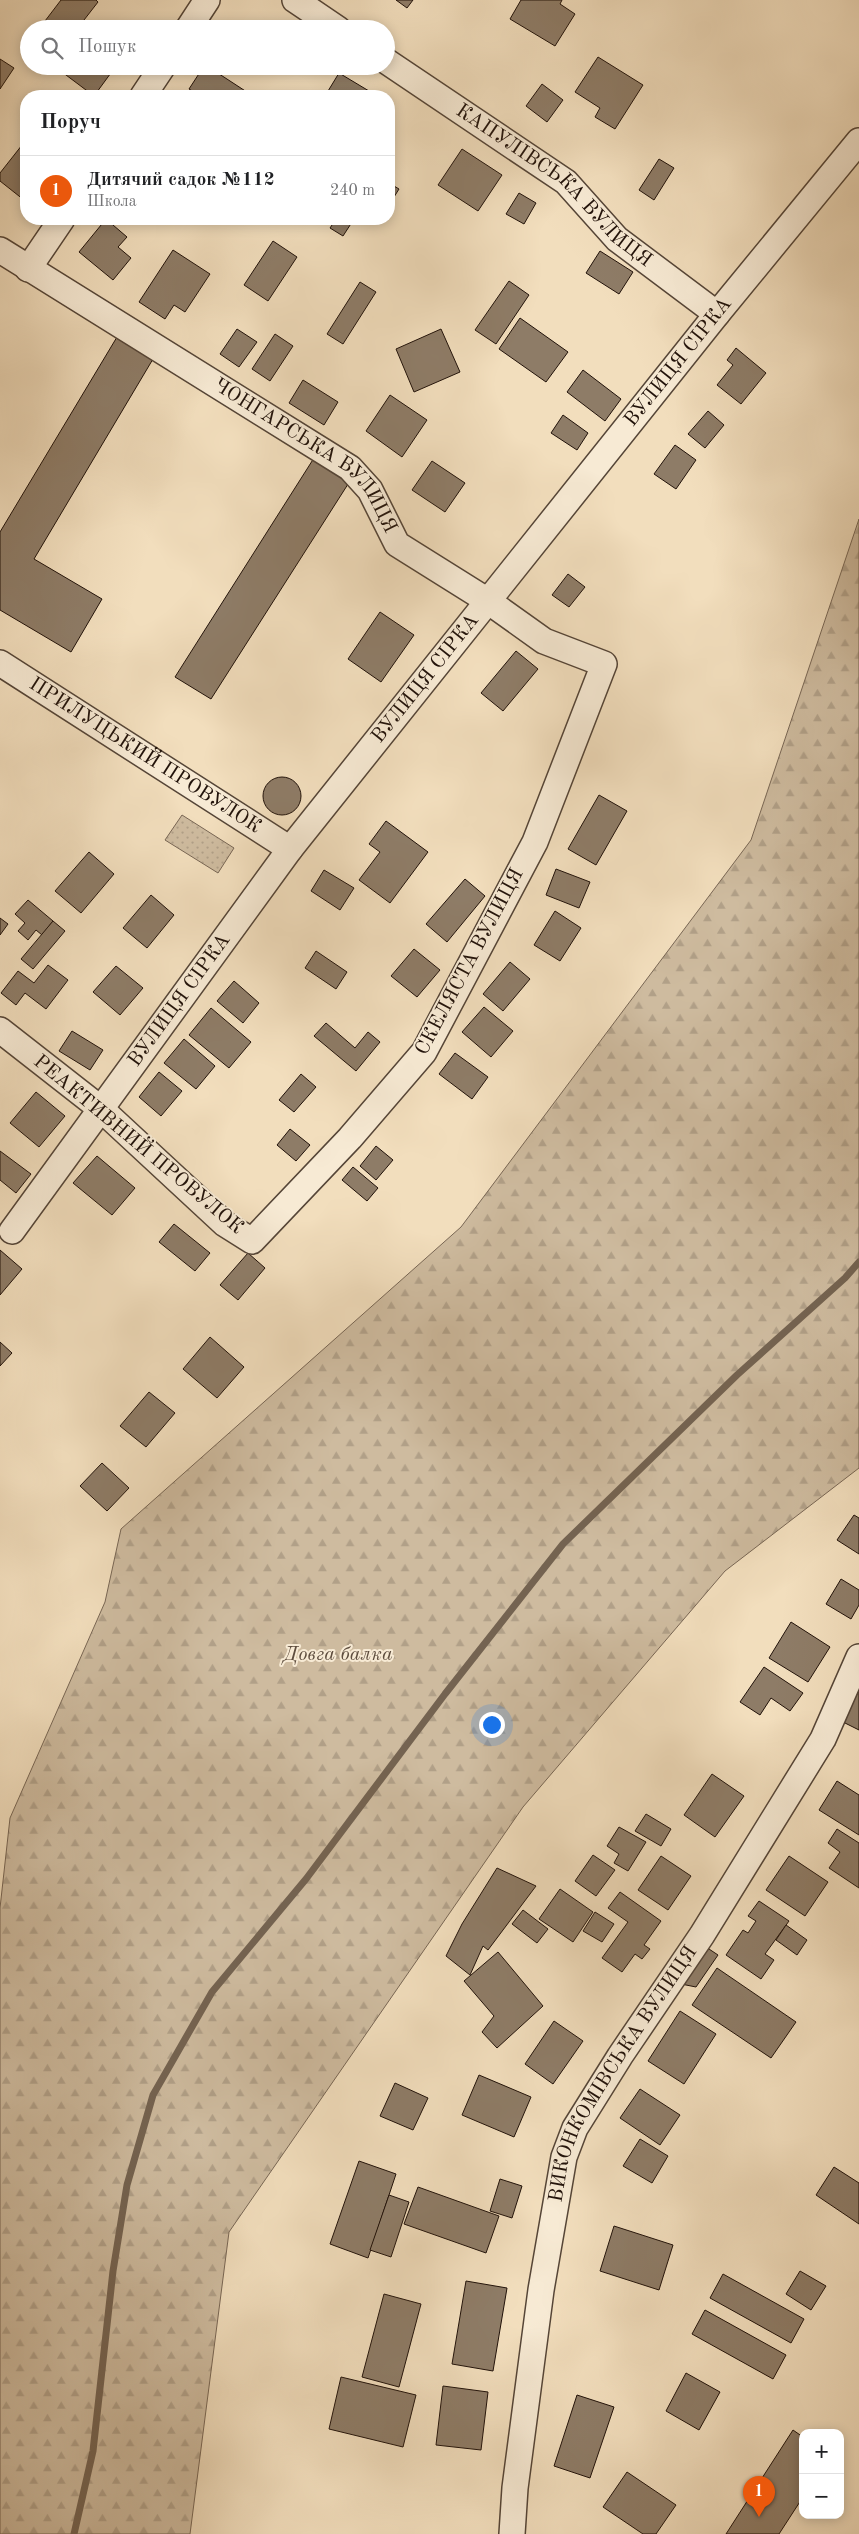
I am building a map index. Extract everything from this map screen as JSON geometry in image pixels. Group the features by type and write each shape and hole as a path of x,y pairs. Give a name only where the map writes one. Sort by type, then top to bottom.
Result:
{"street":[{"path":"194,20 207,0"},
{"path":"295,0 325,20"},
{"name":"КАПУЛІВСЬКА ВУЛИЦЯ","path":"395,67 566,182 617,239 718,314"},
{"path":"147,90 157,75"},
{"name":"ВУЛИЦЯ СІРКА","path":"12,1231 290,849 718,314 859,141"},
{"path":"28,269 58,225"},
{"name":"ЧОНГАРСЬКА ВУЛИЦЯ","path":"0,250 350,468 370,490 397,544 488,601 544,641 604,664"},
{"name":"ПРИЛУЦЬКИЙ ПРОВУЛОК","path":"0,663 290,849"},
{"name":"СКЕЛЯСТА ВУЛИЦЯ","path":"252,1241 350,1138 424,1052 535,842 604,664"},
{"name":"РЕАКТИВНИЙ ПРОВУЛОК","path":"0,1030 101,1109 225,1224 252,1241"},
{"name":"ВИКОНКОМІВСЬКА ВУЛИЦЯ","path":"512,2534 515,2488 541,2290 564,2157 575,2128 620,2056 702,1935 823,1739 859,1657"}],"green space":[{"name":"Довга балка","path":"859,519 859,1468 725,1571 523,1807 229,2232 190,2534 0,2534 0,1908 10,1818 105,1602 121,1529 461,1227 751,840"},
{"path":"182,815 234,848 218,873 165,840"}],"building":[{"path":"61,0 96,0 98,2 84,20 46,20"},
{"path":"396,0 413,0 407,8"},
{"path":"521,0 562,0 560,4 575,14 555,46 510,19"},
{"path":"598,57 643,85 615,129 595,117 600,108 575,92"},
{"path":"0,59 14,68 0,89"},
{"path":"66,75 109,75 98,90 86,90"},
{"path":"198,75 221,75 244,90 191,90 189,89"},
{"path":"338,75 342,75 367,90 329,90"},
{"path":"542,84 563,100 547,122 526,106"},
{"path":"20,148 20,197 0,181 0,173"},
{"path":"462,149 502,175 478,211 438,185"},
{"path":"659,159 674,168 654,200 639,190"},
{"path":"395,187 399,189 395,195"},
{"path":"519,193 536,203 524,224 506,214"},
{"path":"101,225 113,225 127,237 118,247 131,258 113,280 79,252"},
{"path":"332,225 350,225 343,236 330,228"},
{"path":"273,241 297,257 268,301 244,285"},
{"path":"173,250 210,274 185,312 174,305 165,319 139,302"},
{"path":"600,251 633,272 619,294 586,273"},
{"path":"509,281 529,295 496,344 475,330"},
{"path":"360,282 376,292 343,344 327,334"},
{"path":"520,318 568,352 546,382 499,349"},
{"path":"237,329 257,342 239,367 220,354"},
{"path":"441,329 460,372 414,392 396,349"},
{"path":"275,334 293,346 270,381 252,369"},
{"path":"117,337 153,359 34,559 102,599 71,652 0,610 0,532"},
{"path":"736,348 766,373 741,404 717,385 733,365 727,360"},
{"path":"583,370 621,399 605,421 567,392"},
{"path":"303,380 338,402 324,425 289,403"},
{"path":"390,395 427,420 402,457 366,431"},
{"path":"708,411 724,425 705,448 688,434"},
{"path":"563,415 588,433 577,450 551,433"},
{"path":"675,445 696,460 676,489 654,474"},
{"path":"314,458 350,481 211,699 175,677"},
{"path":"432,461 465,483 445,512 412,490"},
{"path":"568,574 585,587 569,607 552,595"},
{"path":"380,612 414,635 381,682 348,659"},
{"path":"516,651 538,669 503,711 481,693"},
{"path":"282,777 296,782 301,796 296,810 282,815 268,810 263,796 268,782"},
{"path":"599,795 627,811 596,865 568,849"},
{"path":"386,821 428,852 390,903 359,880 380,852 369,844"},
{"path":"89,852 114,874 81,913 55,891"},
{"path":"556,869 590,882 579,908 546,895"},
{"path":"324,870 354,888 340,910 311,891"},
{"path":"465,879 485,896 447,942 426,924"},
{"path":"151,895 174,915 147,948 123,928"},
{"path":"28,900 53,921 42,935 36,930 28,940 18,931 25,923 15,914"},
{"path":"555,911 581,928 560,961 534,945"},
{"path":"0,918 8,924 0,935"},
{"path":"53,921 65,931 33,969 21,959"},
{"path":"414,949 440,970 417,997 391,976"},
{"path":"316,951 347,972 336,989 305,968"},
{"path":"510,962 530,979 503,1011 483,994"},
{"path":"48,965 68,980 46,1009 25,993 16,1005 1,993 18,971 34,983"},
{"path":"116,966 143,988 120,1015 93,992"},
{"path":"234,981 259,1003 243,1023 217,1001"},
{"path":"484,1007 513,1031 491,1057 462,1032"},
{"path":"211,1008 251,1042 229,1068 189,1035"},
{"path":"326,1023 355,1048 368,1032 380,1042 356,1071 314,1036"},
{"path":"72,1031 103,1050 90,1070 59,1051"},
{"path":"184,1039 215,1066 196,1089 164,1063"},
{"path":"455,1053 488,1077 472,1099 439,1074"},
{"path":"159,1072 182,1091 161,1116 139,1097"},
{"path":"301,1074 316,1087 294,1112 279,1100"},
{"path":"36,1092 65,1116 39,1147 10,1123"},
{"path":"290,1129 310,1145 296,1161 277,1145"},
{"path":"376,1146 393,1160 376,1180 360,1166"},
{"path":"0,1151 31,1174 16,1193 0,1180"},
{"path":"97,1156 135,1188 112,1215 73,1183"},
{"path":"353,1167 378,1188 367,1201 342,1180"},
{"path":"174,1224 210,1253 195,1271 159,1242"},
{"path":"0,1250 22,1269 0,1295"},
{"path":"248,1253 265,1268 238,1300 220,1285"},
{"path":"210,1337 244,1367 217,1398 183,1369"},
{"path":"0,1342 12,1353 0,1366"},
{"path":"149,1392 175,1413 146,1447 120,1426"},
{"path":"102,1463 129,1488 107,1511 80,1486"},
{"path":"854,1515 859,1518 859,1554 837,1540"},
{"path":"841,1579 859,1590 859,1605 851,1619 826,1604"},
{"path":"791,1622 830,1647 808,1682 769,1658"},
{"path":"764,1667 803,1693 790,1711 771,1698 760,1715 740,1702"},
{"path":"859,1690 859,1730 843,1722"},
{"path":"712,1774 744,1796 715,1837 684,1815"},
{"path":"837,1781 859,1795 859,1835 819,1810"},
{"path":"646,1814 671,1829 661,1846 635,1831"},
{"path":"619,1827 646,1842 628,1871 614,1863 619,1854 607,1846"},
{"path":"837,1829 859,1843 859,1888 829,1868 840,1852 828,1843"},
{"path":"593,1855 615,1870 596,1896 575,1881"},
{"path":"661,1856 691,1876 668,1910 638,1890"},
{"path":"789,1856 828,1882 805,1916 766,1890"},
{"path":"497,1868 536,1886 488,1950 483,1946 470,1975 446,1956 462,1924"},
{"path":"560,1889 593,1912 573,1942 539,1919"},
{"path":"620,1892 661,1921 644,1945 650,1949 642,1959 635,1954 622,1972 602,1958 628,1922 608,1908"},
{"path":"759,1901 789,1921 765,1954 774,1960 761,1979 726,1955 743,1930 748,1933 756,1921 748,1916"},
{"path":"523,1910 548,1929 537,1943 512,1924"},
{"path":"595,1912 614,1924 602,1942 583,1931"},
{"path":"786,1925 807,1940 797,1955 776,1940"},
{"path":"706,1947 718,1955 696,1987 681,1984"},
{"path":"498,1952 543,2006 497,2048 482,2032 494,2016 464,1981"},
{"path":"717,1968 796,2022 771,2058 692,2005"},
{"path":"680,2011 716,2034 684,2084 648,2061"},
{"path":"554,2021 583,2041 553,2084 525,2064"},
{"path":"479,2075 531,2097 514,2137 462,2115"},
{"path":"395,2083 428,2098 413,2130 380,2116"},
{"path":"640,2089 680,2115 660,2145 620,2118"},
{"path":"640,2139 668,2156 652,2183 623,2166"},
{"path":"359,2161 396,2174 368,2258 330,2244"},
{"path":"834,2167 859,2183 859,2224 816,2195"},
{"path":"500,2179 522,2186 512,2218 490,2211"},
{"path":"418,2187 499,2216 486,2253 404,2224"},
{"path":"389,2195 409,2202 391,2257 370,2250"},
{"path":"614,2226 673,2245 659,2290 600,2271"},
{"path":"800,2271 826,2286 811,2310 786,2294"},
{"path":"723,2274 804,2319 791,2343 710,2298"},
{"path":"466,2281 507,2288 493,2371 452,2364"},
{"path":"384,2294 421,2304 399,2387 362,2377"},
{"path":"705,2310 786,2355 773,2379 692,2334"},
{"path":"686,2373 720,2392 699,2430 666,2411"},
{"path":"341,2377 416,2395 403,2447 329,2429"},
{"path":"443,2386 488,2392 481,2450 436,2445"},
{"path":"577,2395 614,2407 590,2478 554,2466"},
{"path":"793,2430 799,2434 799,2503 779,2534 726,2534"},
{"path":"627,2472 676,2505 656,2534 643,2534 603,2507"}],"waterway":[{"path":"74,2534 93,2451 113,2271 127,2185 153,2095 212,1992 306,1879 445,1694 563,1544 737,1375 845,1278 859,1262"}],"place":[{"name":"Дитячий садок №112","path":"759,2517"}]}
